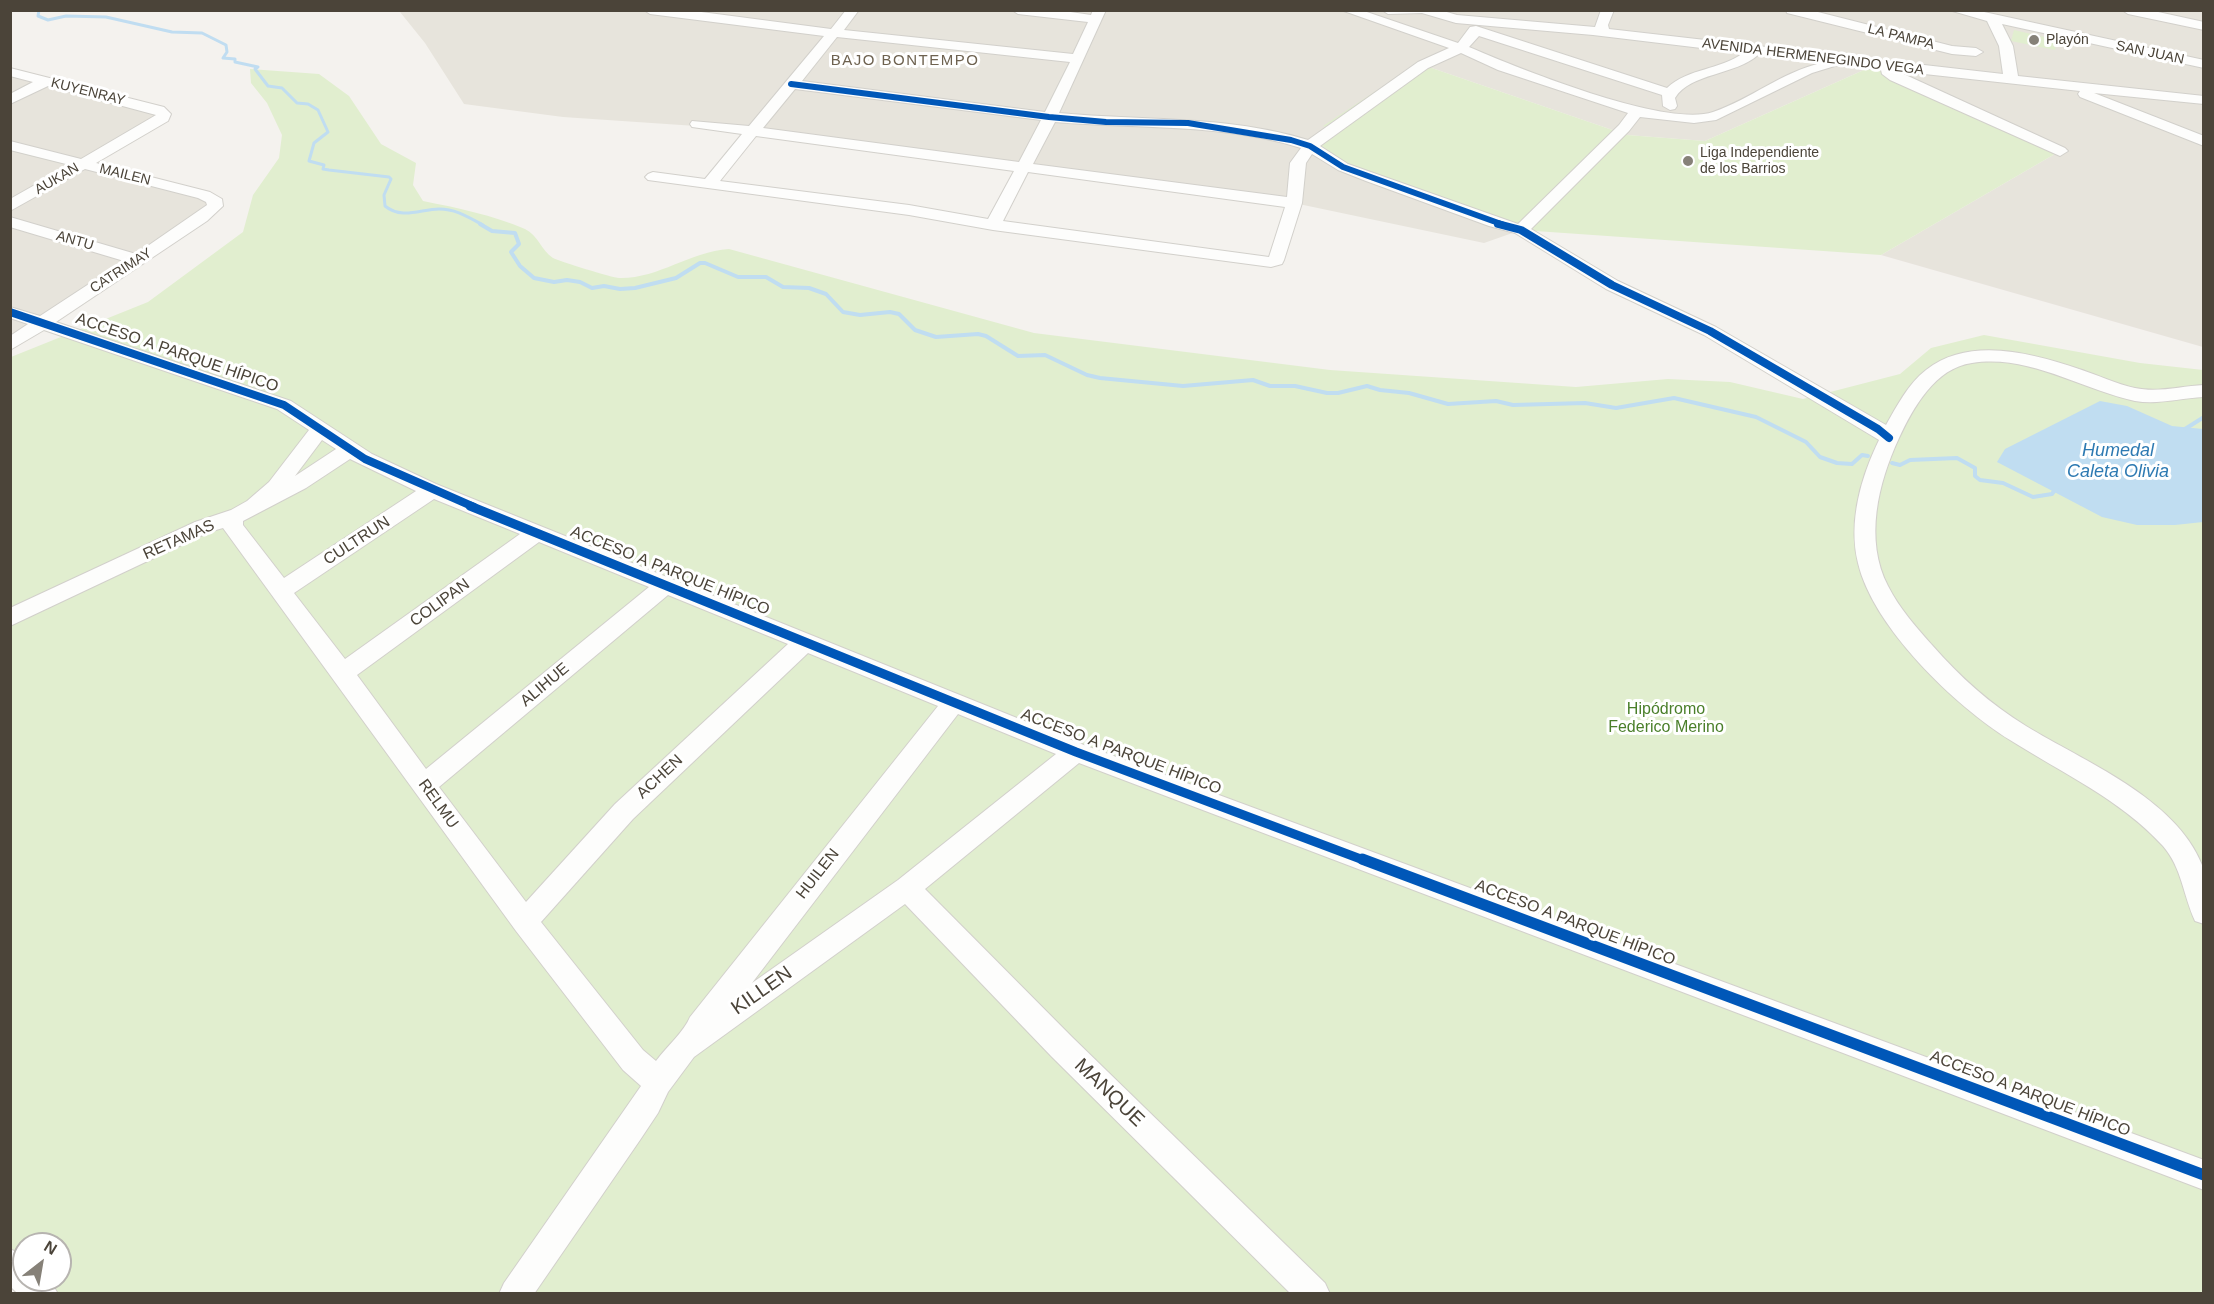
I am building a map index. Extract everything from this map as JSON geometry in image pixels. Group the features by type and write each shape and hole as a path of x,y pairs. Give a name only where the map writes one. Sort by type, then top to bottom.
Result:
{"street":[{"path":"650,10 834,33 1077,59"},
{"path":"709,184 853,10"},
{"path":"993,225 1024,168 1098,15 1018,10"},
{"path":"1347,10 1461,48 1503,67 1637,111 1674,117 1694,119 1716,116 1807,70 1839,61"},
{"path":"1388,10 1420,10"},
{"name":"AVENIDA HERMENEGINDO VEGA","path":"1424,10 1456,19 1604,32 1882,66 2204,100"},
{"path":"1604,32 1601,25 1608,10"},
{"name":"SAN JUAN","path":"1955,10 1989,21 2204,64"},
{"path":"2128,10 2186,27 2204,26"},
{"name":"LA PAMPA","path":"1798,11 1952,50 1976,52"},
{"path":"1554,12 1560,28"},
{"path":"1456,19 1476,30 1669,93"},
{"path":"1971,75 1976,52 1989,21"},
{"path":"1989,21 2006,46 2011,79"},
{"path":"2185,60 2186,27"},
{"path":"653,177 909,210 993,225 1270,262 1276,260 1294,203 1298,163 1310,146 1423,65 1461,48 1476,30"},
{"path":"1669,93 1686,82 1743,60 1754,51"},
{"path":"1882,66 1895,77 2060,151"},
{"name":"KUYENRAY","path":"10,72 159,110 164,114"},
{"path":"1774,87 1845,74 1895,77"},
{"path":"10,100 46,81"},
{"path":"791,84 1049,117 1106,122 1188,123 1291,140 1310,146 1343,167 1495,223 1521,230 1612,285 1717,335 1878,429 1889,438"},
{"path":"2075,86 2082,93 2204,142"},
{"path":"1669,93 1668,98 1674,117"},
{"path":"1521,230 1624,128 1637,111"},
{"name":"AUKAN","path":"10,206 163,118 164,114"},
{"path":"697,124 1294,203"},
{"name":"MAILEN","path":"10,145 214,199 215,206 201,218"},
{"name":"CATRIMAY","path":"10,344 201,218"},
{"name":"ANTU","path":"10,222 139,260"},
{"name":"ACCESO A PARQUE HÍPICO","path":"10,312 258,394 284,405 365,459 432,490 1076,752 2204,1175"},
{"path":"2204,392 2144,396 2054,368 1993,357 1954,360 1934,372 1915,391 1889,438 1870,488 1866,516 1866,538 1873,578 1886,603 1954,686 1978,707 2119,794 2156,824 2187,860 2204,912"},
{"name":"RETAMAS","path":"10,618 202,527 232,518 264,501 311,438 322,429"},
{"path":"264,501 299,483 351,449"},
{"name":"CULTRUN","path":"280,591 432,490"},
{"name":"RELMU","path":"232,518 233,527 525,922 633,1060 658,1082"},
{"name":"COLIPAN","path":"342,673 537,532"},
{"name":"ALIHUE","path":"424,785 666,585"},
{"name":"ACHEN","path":"525,922 551,888 620,815 805,642"},
{"name":"HUILEN","path":"684,1047 954,702"},
{"name":"KILLEN","path":"515,1293 630,1130 648,1103 658,1082 684,1047 908,888 1076,752"},
{"name":"MANQUE","path":"908,888 1062,1047 1314,1293"}],"shaded area":[{"path":"402,10 2203,11 2203,347 1881,255 2060,151 1875,65 1705,141 1627,135 1423,65 1521,230 1484,243 1294,203 755,130 563,117 464,104 425,43 400,12"},
{"path":"10,72 164,114 85,164 215,202 10,344"}],"green space":[{"name":"Playón","path":"2014,30 2057,40 2055,50 2011,41"},
{"name":"Liga Independiente de los Barrios","path":"1415,65 1423,65 1627,135 1705,141 1875,65 2060,151 1881,255 1521,230 1371,178 1310,146 1331,129 1323,126"},
{"name":"Hipódromo Federico Merino","path":"250,69 319,74 349,96 381,144 416,163 413,185 423,201 475,212 513,224 529,232 553,258 619,278 647,274 700,255 729,249 1034,333 1330,370 1576,387 1668,379 1730,382 1803,399 1900,374 1931,348 1984,335 2140,363 2203,370 2203,1293 42,1294 40,1292 72,1292 72,1232 12,1232 11,1265 11,357 148,302 243,232 253,195 279,158 282,135 267,103 251,83"}],"water":[{"name":"Humedal Caleta Olivia","path":"2100,401 2127,406 2172,426 2203,429 2203,522 2137,525 2102,517 1997,462 2005,449"}],"waterway":[{"path":"39,10 38,16 48,20 66,16 106,17 172,32 202,33 226,45 227,52 223,58 235,59 235,62 258,67 255,69 268,86 282,88 297,103 308,104 318,110 328,132 314,143 309,161 324,165 323,169 389,177 391,179 384,195 385,206 391,210 412,213 445,209 462,214 483,225"},
{"path":"480,224 492,231 515,233 519,244 511,252 520,266 534,278 554,282 567,280 580,282 592,288 604,286 620,289 635,288 676,278 700,263 705,263 738,277 766,277 783,287 809,288 826,294 843,312 860,315 890,312 899,314 915,330 936,337 978,334 986,336 1018,356 1045,355 1087,375 1100,378 1183,386 1253,380 1270,386 1295,386 1327,393 1338,393 1367,386 1380,390 1409,393 1448,404 1496,401 1513,405 1585,403 1616,408 1674,398 1756,417 1806,442 1820,457 1837,463 1852,464 1862,455 1868,456"},
{"path":"2185,429 2204,417"},
{"path":"1892,463 1900,465 1910,460 1957,458 1975,468 1975,476 1980,480 2003,483 2033,497 2052,494 2057,487"}],"cycle path":[{"path":"791,84 1049,117 1106,122 1188,123 1291,140 1310,146 1343,167 1495,223 1521,230 1612,285 1710,331 1878,429 1889,438"},
{"path":"10,312 284,405 365,459 429,489 1076,752 2204,1175"}],"place":[{"name":"Playón","path":"2034,40"},
{"name":"Liga Independiente de los Barrios","path":"1688,161"}],"district":[{"name":"BAJO BONTEMPO","path":"905,61"}]}
